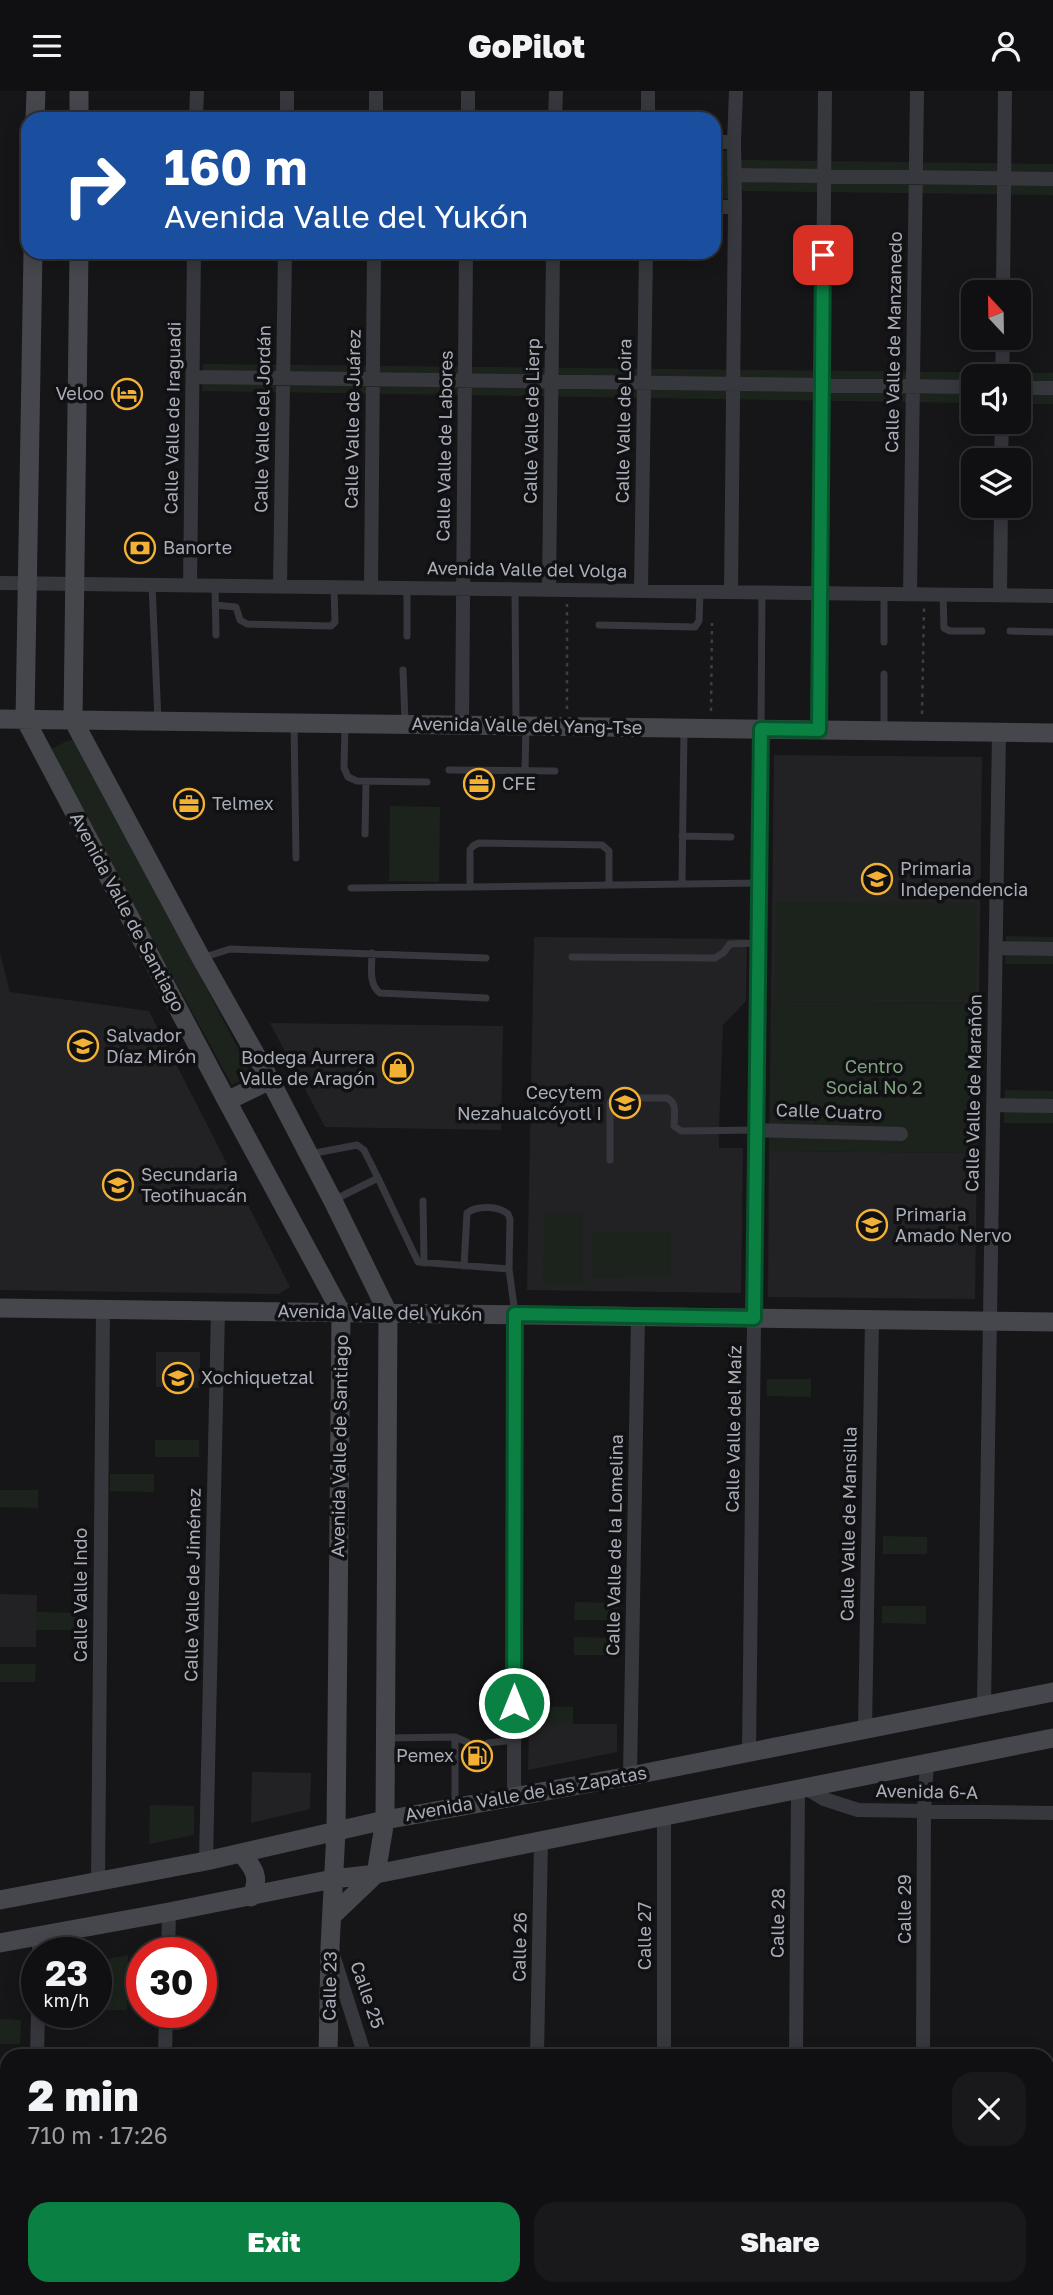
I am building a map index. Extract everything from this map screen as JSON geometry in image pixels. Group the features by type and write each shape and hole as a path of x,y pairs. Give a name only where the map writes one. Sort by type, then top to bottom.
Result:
{"street":[{"path":"35,112 36,91"},
{"path":"79,91 79,112"},
{"path":"196,112 197,91"},
{"path":"286,112 287,91"},
{"path":"376,91 376,112"},
{"path":"468,91 468,112"},
{"path":"555,112 556,91"},
{"path":"648,91 648,112"},
{"path":"731,592 736,91"},
{"path":"819,730 825,91"},
{"name":"Calle Valle de Manzanedo","path":"917,91 913,386 917,594"},
{"path":"1003,280 1005,91"},
{"path":"721,142 734,142"},
{"path":"734,175 1053,179"},
{"path":"721,207 735,208"},
{"name":"Avenida Valle de Santiago","path":"33,259 25,719 341,1312 336,1831 333,1879"},
{"path":"79,259 74,720 201,958 270,1080 388,1313 385,1820 376,1874 332,1916"},
{"name":"Calle Valle de Iraguadi","path":"190,585 194,259"},
{"name":"Calle Valle del Jordán","path":"280,586 285,259"},
{"name":"Calle Valle de Juárez","path":"371,587 374,259"},
{"name":"Calle Valle de Labores","path":"462,725 466,259"},
{"name":"Calle Valle de Lierp","path":"549,590 553,259"},
{"name":"Calle Valle de Loira","path":"641,591 646,259"},
{"path":"193,377 961,387"},
{"path":"1031,388 1053,388"},
{"path":"1000,595 1001,518"},
{"name":"Avenida Valle del Volga","path":"0,583 1053,596"},
{"name":"Avenida Valle del Yang-Tse","path":"0,719 1053,733"},
{"name":"Calle Valle del Maíz","path":"750,1751 761,729"},
{"name":"Calle Valle de Marañón","path":"984,1706 999,732"},
{"path":"996,948 1053,949"},
{"path":"227,1101 270,1080"},
{"path":"993,1105 1053,1106"},
{"name":"Calle Cuatro","path":"756,1130 901,1134"},
{"name":"Avenida Valle del Yukón","path":"0,1308 1053,1321"},
{"name":"Calle Valle Indo","path":"99,1882 103,1309"},
{"name":"Calle Valle de Jiménez","path":"206,1861 218,1311"},
{"path":"514,1797 515,1314"},
{"name":"Calle Valle de la Lomelina","path":"631,1776 638,1316"},
{"name":"Calle Valle de Mansilla","path":"865,1730 872,1319"},
{"name":"Avenida Valle de las Zapatas","path":"0,1900 206,1861 385,1820 631,1776 1053,1692"},
{"path":"67,1937 169,1912 333,1879 376,1874 1053,1738"},
{"name":"Calle 29","path":"923,2049 927,1762"},
{"name":"Avenida 6-A","path":"802,1789 858,1810 1053,1813"},
{"name":"Calle 28","path":"796,2049 802,1789"},
{"name":"Calle 27","path":"664,1815 664,2049"},
{"name":"Calle 26","path":"537,2049 541,1839"},
{"path":"241,1853 255,1869 257,1877 251,1896"},
{"name":"Calle 23","path":"328,2049 333,1879"},
{"path":"168,1937 169,1912"},
{"path":"0,1943 21,1944"},
{"name":"Calle 25","path":"330,1947 363,2049"},
{"path":"37,2049 38,2028"},
{"path":"165,2049 166,2028"}],"lane":[{"path":"152,585 158,721"},
{"path":"215,586 216,635"},
{"path":"215,605 236,607 240,620 247,624 333,625 334,587"},
{"path":"407,588 407,636"},
{"path":"515,589 525,771"},
{"path":"599,625 695,627 706,592"},
{"path":"761,729 762,592"},
{"path":"884,594 884,642"},
{"path":"943,594 944,628 950,631 982,631"},
{"path":"1010,631 1053,632"},
{"path":"403,670 405,724"},
{"path":"884,674 884,731"},
{"path":"294,723 296,858"},
{"path":"345,724 345,773 352,780 427,782"},
{"path":"682,883 684,728"},
{"path":"449,770 555,771"},
{"path":"365,834 366,781"},
{"path":"682,836 731,837"},
{"path":"470,887 470,851 479,843 602,845 610,856 609,884"},
{"path":"351,888 759,883"},
{"path":"572,957 715,958 730,944 758,943"},
{"path":"201,958 230,949 486,958"},
{"path":"372,953 372,982 380,993 486,997"},
{"path":"610,1160 610,1103 613,1099 672,1100 674,1126 681,1131 756,1130"},
{"path":"309,1155 357,1145 364,1150 418,1262 509,1269"},
{"path":"333,1201 377,1178"},
{"path":"423,1201 424,1263"},
{"path":"464,1266 467,1213 476,1208 500,1209 508,1214 509,1269 515,1314"},
{"path":"384,1738 455,1737 467,1742"},
{"path":"455,1737 455,1808"},
{"path":"488,1743 514,1740"}],"path":[{"path":"567,590 567,726"},
{"path":"706,592 711,728"},
{"path":"917,594 922,731"}],"shaded area":[{"name":"Primaria Independencia","path":"774,755 982,757 979,1003 771,1001"},
{"name":"Cecytem Nezahualcóyotl I","path":"534,937 747,939 746,1001 723,1025 719,1129 719,1148 743,1148 741,1293 527,1290"},
{"name":"Secundaria Teotihuacán","path":"0,953 10,992 149,1011 290,1287 278,1294 0,1290"},
{"name":"Bodega Aurrera Valle de Aragón","path":"270,1023 503,1026 501,1130 325,1127"},
{"name":"Primaria Amado Nervo","path":"769,1151 977,1153 975,1299 768,1297"},
{"name":"Xochiquetzal","path":"156,1352 200,1352 200,1388 156,1387"},
{"path":"0,1594 37,1595 36,1647 0,1647"},
{"path":"529,1724 617,1724 617,1752 528,1770"},
{"path":"252,1772 311,1773 310,1809 251,1823"}],"green space":[{"path":"721,151 738,151 738,160 1053,164 1053,195 738,191 737,199 721,198"},
{"path":"203,364 961,372 961,403 202,391"},
{"path":"1031,373 1053,373 1053,404 1031,404"},
{"path":"76,739 252,1075 232,1085 49,750"},
{"path":"390,806 440,807 439,882 389,881"},
{"path":"776,902 977,903 976,1000 775,999"},
{"path":"1006,936 1053,937 1053,964 1005,964"},
{"name":"Centro Social No 2","path":"771,1001 979,1003 977,1153 769,1151"},
{"path":"1005,1090 1053,1091 1053,1123 1004,1123"},
{"path":"544,1213 583,1213 583,1285 543,1285"},
{"path":"592,1231 671,1231 671,1277 592,1278"},
{"path":"767,1379 811,1379 811,1397 767,1396"},
{"path":"155,1440 199,1440 199,1457 155,1457"},
{"path":"110,1474 154,1474 154,1492 110,1491"},
{"path":"0,1490 38,1490 38,1508 0,1507"},
{"path":"883,1536 927,1537 927,1554 883,1554"},
{"path":"575,1602 618,1603 618,1620 574,1620"},
{"path":"882,1606 926,1606 926,1624 882,1623"},
{"path":"36,1612 80,1613 80,1630 36,1630"},
{"path":"574,1637 618,1638 618,1655 574,1655"},
{"path":"0,1664 36,1664 35,1682 0,1682"},
{"path":"529,1706 573,1707 573,1724 529,1724"},
{"path":"150,1805 194,1806 194,1835 149,1844"},
{"path":"126,1955 126,2010 112,2010 112,1958"},
{"path":"0,2019 21,2020 20,2044 0,2044"}],"place":[{"name":"Veloo","path":"127,394"},
{"name":"Banorte","path":"140,548"},
{"name":"CFE","path":"479,784"},
{"name":"Telmex","path":"189,804"},
{"name":"Primaria Independencia","path":"877,879"},
{"name":"Salvador Díaz Mirón","path":"83,1046"},
{"name":"Bodega Aurrera Valle de Aragón","path":"398,1068"},
{"name":"Cecytem Nezahualcóyotl I","path":"625,1103"},
{"name":"Secundaria Teotihuacán","path":"118,1185"},
{"name":"Primaria Amado Nervo","path":"872,1225"},
{"name":"Xochiquetzal","path":"178,1378"},
{"name":"Pemex","path":"477,1756"}],"route":[{"path":"514,1703 515,1314 754,1318 761,729 819,730 823,255"}]}
